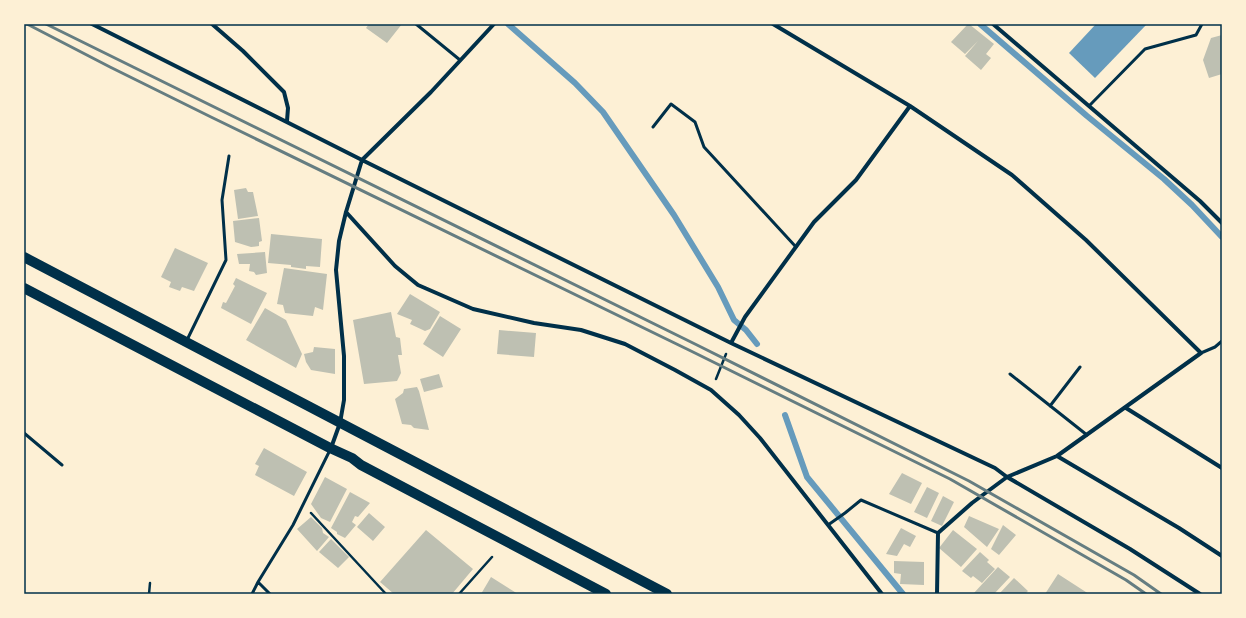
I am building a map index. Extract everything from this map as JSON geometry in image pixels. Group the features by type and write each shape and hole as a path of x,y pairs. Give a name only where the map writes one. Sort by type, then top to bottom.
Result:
{"main road":[{"path":"24,257 340,424 667,594"},
{"path":"24,288 330,448 352,458 606,594"}],"street":[{"path":"92,24 731,343 995,468 1007,477 1130,549 1200,594"},
{"path":"214,24 284,92 288,108 287,122"},
{"path":"330,448 340,424 344,400 344,356 336,270 339,241 362,160 432,92 494,24"},
{"path":"773,24 910,106 1012,175 1086,240 1201,354 1057,456 1007,477 972,503 938,533 937,594"},
{"path":"993,24 1200,201 1222,223"},
{"path":"731,343 745,317 814,222 856,180 910,106"},
{"path":"346,212 395,266 418,285 473,310 534,323 581,330 624,344 711,390 739,415 760,438 882,594"},
{"path":"1126,408 1222,468"},
{"path":"1057,456 1179,528 1222,556"}],"lane":[{"path":"416,24 460,60"},
{"path":"1089,106 1145,49 1196,35 1202,24"},
{"path":"653,127 672,104 695,122 704,147 796,247"},
{"path":"186,343 226,260 222,200 229,156"},
{"path":"1201,354 1216,347 1222,341"},
{"path":"1050,406 1080,367"},
{"path":"1010,374 1087,435"},
{"path":"24,433 62,465"},
{"path":"252,594 293,525 330,448"},
{"path":"828,525 846,513 861,500 938,533"},
{"path":"258,582 270,594"}],"path":[{"path":"711,390 731,343"},
{"path":"303,504 386,594"},
{"path":"459,594 492,557"},
{"path":"149,594 150,584"}],"water":[{"path":"1096,24 1147,24 1095,78 1069,53"}],"building":[{"path":"369,24 402,24 387,43 366,28"},
{"path":"968,24 994,44 986,54 991,58 981,70 965,56 978,41 965,54 951,42"},
{"path":"1222,35 1222,74 1209,78 1203,60 1211,38"},
{"path":"246,188 248,192 253,192 258,216 238,219 234,190"},
{"path":"259,218 262,241 259,242 259,246 251,247 235,242 233,221"},
{"path":"271,234 322,239 320,267 306,266 306,269 291,267 291,265 268,263"},
{"path":"175,248 208,263 194,291 182,287 180,291 169,287 171,282 161,277"},
{"path":"265,252 267,273 256,275 254,272 249,271 250,264 239,264 237,254"},
{"path":"284,268 327,274 323,310 315,307 313,316 285,313 283,305 277,304"},
{"path":"236,278 267,293 251,324 221,308 223,302 226,303 235,286 233,284"},
{"path":"410,294 440,312 430,329 425,331 410,324 412,320 397,314"},
{"path":"265,308 286,320 302,354 296,368 246,340"},
{"path":"391,312 396,337 400,338 402,355 398,355 401,373 397,381 364,384 353,320"},
{"path":"440,316 461,329 443,357 423,344"},
{"path":"499,330 536,333 534,357 497,354"},
{"path":"314,347 335,349 335,374 311,370 306,362 304,354 313,352"},
{"path":"439,374 443,387 424,392 420,379"},
{"path":"417,387 429,430 414,428 411,425 402,424 395,399 403,393 404,389"},
{"path":"264,448 307,472 294,496 255,475 259,466 255,464"},
{"path":"902,473 922,483 911,504 889,494"},
{"path":"325,477 347,489 330,522 321,518 311,504"},
{"path":"927,487 939,493 927,518 914,512"},
{"path":"350,492 370,503 358,517 355,516 352,522 356,525 345,538 337,534 337,532 331,528"},
{"path":"943,496 954,502 942,526 931,521"},
{"path":"369,513 385,527 373,541 357,527"},
{"path":"969,516 999,529 987,547 964,527"},
{"path":"311,517 322,528 323,533 329,537 317,551 297,529"},
{"path":"1003,525 1016,535 999,555 991,549"},
{"path":"901,528 916,536 910,547 904,544 897,556 886,554"},
{"path":"426,530 473,569 452,594 394,594 380,582"},
{"path":"953,530 977,549 961,567 939,548"},
{"path":"331,539 349,557 338,568 319,552"},
{"path":"980,552 989,560 987,562 995,569 982,583 973,576 971,578 962,571"},
{"path":"894,561 924,562 924,585 900,584 901,574 894,573"},
{"path":"998,567 1010,577 994,594 973,594"},
{"path":"1058,574 1089,594 1045,594"},
{"path":"491,577 518,594 481,594"},
{"path":"1014,578 1028,591 1025,594 999,594"}],"waterway":[{"path":"508,24 575,83 603,112 674,215 718,287 734,320 746,330 757,344"},
{"path":"980,24 1087,116 1164,179 1192,205 1222,237"},
{"path":"785,415 807,477 903,594"}],"railway":[{"path":"27,24 211,117 950,479 1126,580 1146,594"},
{"path":"46,24 969,481 1134,575 1161,594"}]}
